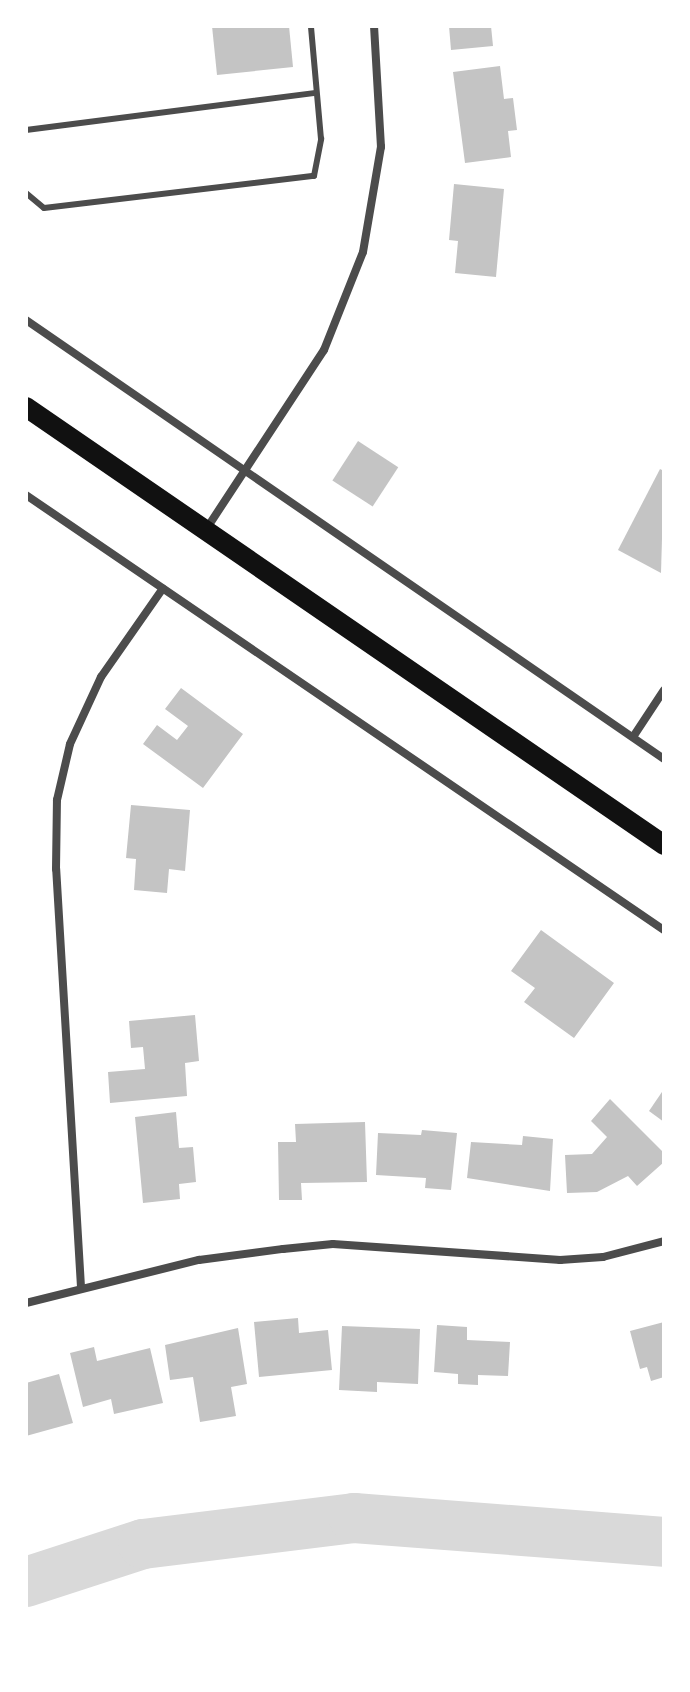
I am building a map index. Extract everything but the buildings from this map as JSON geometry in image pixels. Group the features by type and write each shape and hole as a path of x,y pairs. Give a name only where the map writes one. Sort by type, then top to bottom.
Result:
{"main road":[{"path":"26,407 664,845"}],"street":[{"path":"205,531 247,472 324,350 363,252 381,147 374,26"},
{"path":"26,320 664,759"},
{"path":"26,495 664,930"},
{"path":"81,1287 56,869 57,800 70,744 101,677 163,588"},
{"path":"633,737 664,690"},
{"path":"26,1303 199,1260 333,1244 560,1260 603,1257 664,1241"}],"lane":[{"path":"26,193 44,208 314,176 321,139 311,26"},
{"path":"26,130 316,93"}],"waterway":[{"path":"26,1582 143,1544 354,1518 664,1542"}]}
